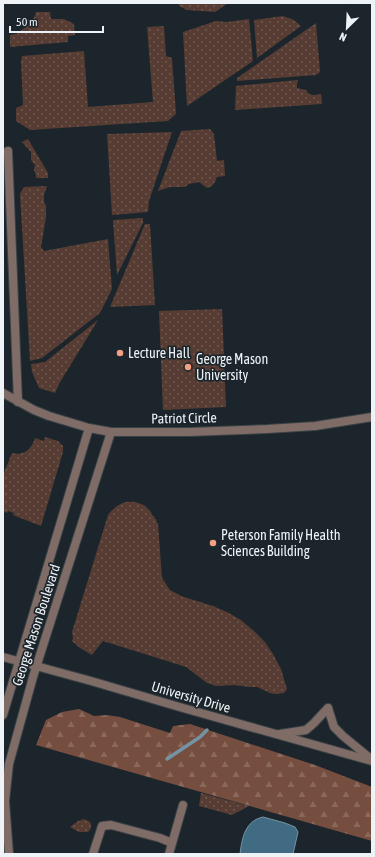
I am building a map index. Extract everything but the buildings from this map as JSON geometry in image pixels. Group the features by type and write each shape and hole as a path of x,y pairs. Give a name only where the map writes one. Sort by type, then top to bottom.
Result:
{"street":[{"path":"8,151 18,402"},
{"name":"Patriot Circle","path":"3,393 34,410 89,428 111,432 181,432 267,429 316,426 372,418"},
{"name":"George Mason Boulevard","path":"3,715 89,428"},
{"name":"George Mason Boulevard","path":"9,854 5,801 10,764 36,666 111,432"},
{"name":"University Drive","path":"3,657 277,735 372,760"},
{"path":"277,735 306,730 314,724 328,708 334,727 372,760"},
{"path":"168,854 183,805"},
{"path":"93,854 102,826 111,825 160,838 172,843"}],"shaded area":[{"path":"179,3 228,3 215,12 187,10 179,6"},
{"path":"36,12 50,12 51,19 64,19 74,24 75,35 68,36 68,42 10,47 10,35 20,33 20,31 34,18"},
{"path":"283,16 294,20 301,26 257,58 254,20"},
{"path":"249,19 253,61 187,106 183,32 216,21 227,22"},
{"path":"316,23 320,72 316,75 237,81 237,78"},
{"path":"164,26 166,56 172,58 176,114 168,121 30,130 16,121 16,108 23,105 22,56 84,51 88,107 153,102 147,27"},
{"path":"298,80 297,88 306,90 311,95 321,94 322,104 235,110 236,86"},
{"path":"210,129 214,134 217,161 224,160 225,176 217,177 215,182 207,188 199,182 189,184 185,187 170,187 158,191 181,131"},
{"path":"172,132 149,201 148,212 112,215 107,134"},
{"path":"28,139 48,173 48,178 36,178 34,170 35,165 31,160 31,152 22,142"},
{"path":"47,186 44,195 46,217 41,247 44,251 108,239 112,289 100,313 42,358 30,361 20,194 24,187"},
{"path":"143,218 143,223 117,275 113,220"},
{"path":"145,224 150,224 155,305 110,307"},
{"path":"222,309 226,407 163,410 159,311"},
{"path":"98,320 55,393 39,388 32,372 31,364 45,362"},
{"path":"45,437 58,441 63,446 63,452 41,526 13,515 14,513 8,511 7,513 3,511 3,475 12,453 16,454 27,451 35,438 44,441"},
{"path":"126,502 142,504 151,512 158,523 162,578 170,590 181,596 227,612 241,620 255,632 265,642 281,669 287,689 284,693 270,693 257,687 235,685 216,686 207,683 186,667 103,641 92,655 72,641 72,632 108,515 116,507"},
{"path":"201,793 249,806 232,815 199,806"},
{"path":"84,819 91,823 90,830 88,832 79,832 70,827 78,821"}],"green space":[{"path":"79,709 94,716 107,715 120,717 170,733 173,726 190,724 315,765 372,787 372,841 36,745 46,720 62,712"}],"water":[{"path":"263,817 295,827 298,832 293,854 240,854 243,836 248,826 257,819"}],"waterway":[{"path":"167,759 200,737 207,730"}],"place":[{"name":"Lecture Hall","path":"120,353"},
{"name":"George Mason University","path":"188,367"},
{"name":"Peterson Family Health Sciences Building","path":"213,543"}]}
